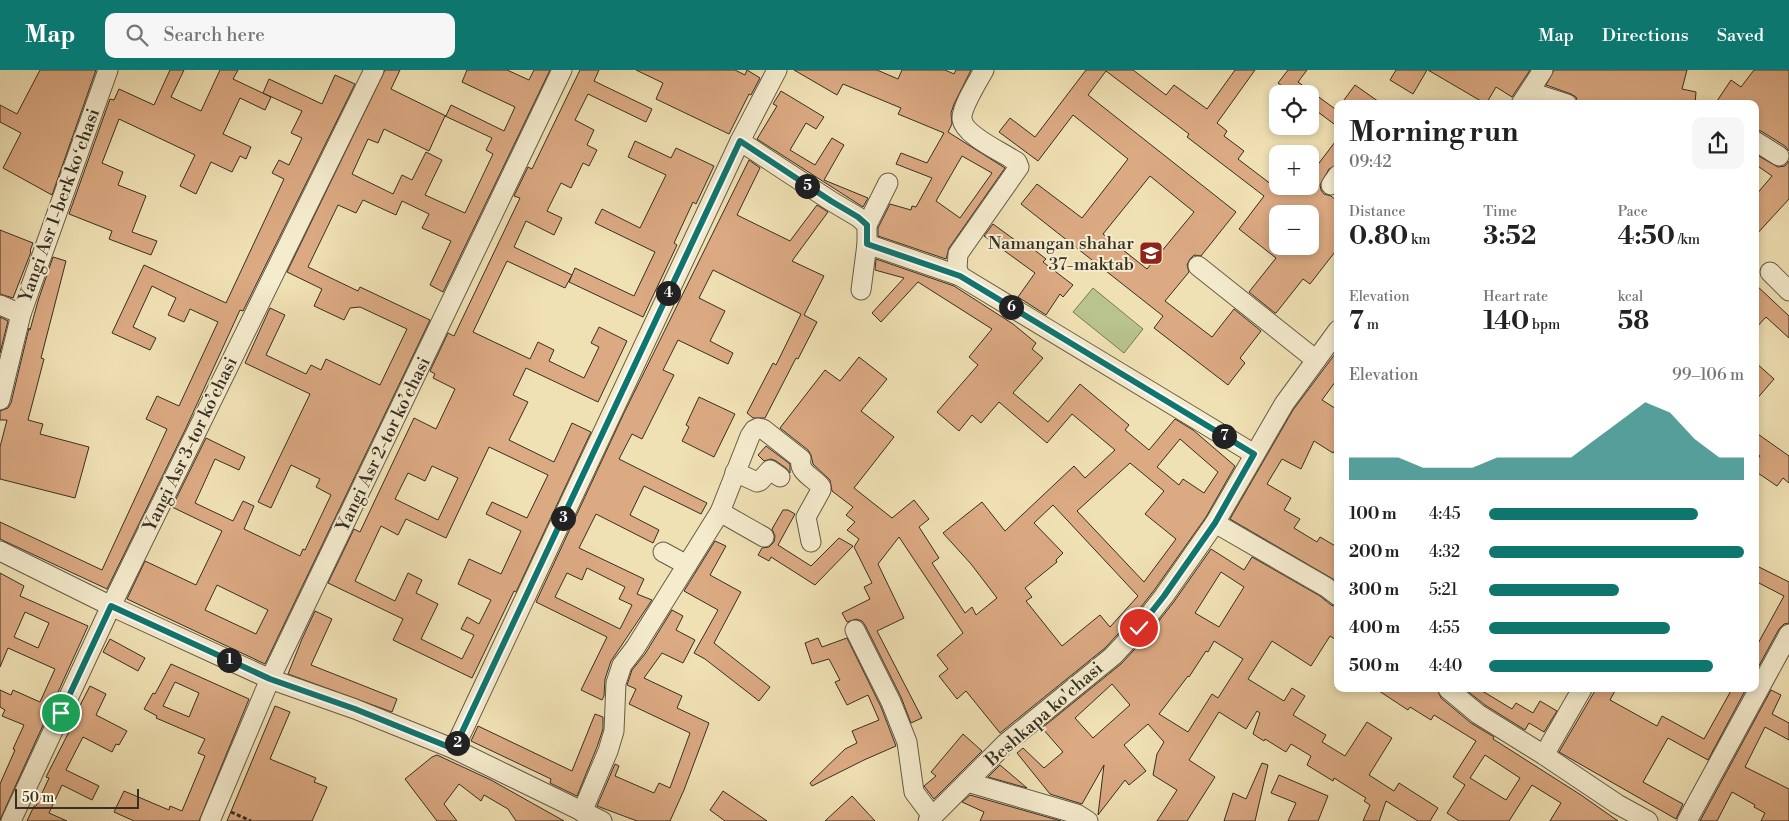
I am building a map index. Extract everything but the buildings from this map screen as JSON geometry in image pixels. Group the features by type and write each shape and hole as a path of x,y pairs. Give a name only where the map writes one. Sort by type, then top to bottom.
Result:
{"street":[{"name":"Yangi Asr 1-berk koʻchasi","path":"0,400 20,314 108,70"},
{"name":"Yangi Asr 3-tor koʼchasi","path":"11,821 111,606 374,70"},
{"name":"Yangi Asr 2-tor koʼchasi","path":"210,821 270,679 562,70"},
{"path":"454,749 740,141 777,70"},
{"path":"960,276 957,268 958,254 1019,167 1017,162 966,130 962,119 965,108 984,70"},
{"path":"1539,100 1525,98 1542,70"},
{"path":"740,141 858,217 867,225"},
{"path":"1759,144 1779,156"},
{"path":"861,290 867,244 867,225 888,184"},
{"path":"867,244 960,276 1254,454"},
{"path":"1198,266 1316,360"},
{"path":"1770,272 1789,291"},
{"path":"0,305 20,314"},
{"name":"Beshkapa ko'chasi","path":"930,819 1006,743 1112,656 1126,642 1164,596 1215,523 1284,404 1334,335"},
{"path":"582,812 608,751 614,731 616,683 622,665 635,648 720,512 750,436 758,428 764,430 802,459 801,470 818,483 820,487 821,490 806,517 811,542"},
{"path":"735,472 758,482 770,470 780,476"},
{"path":"720,512 764,536"},
{"path":"1215,523 1334,593"},
{"path":"0,551 111,606 270,679 355,709 454,749 602,821"},
{"path":"663,552 687,565"},
{"path":"856,630 907,742 914,792 930,819"},
{"path":"1759,689 1789,634"},
{"path":"1452,692 1478,714 1617,804 1648,821"},
{"path":"1544,755 1580,692"},
{"path":"1687,821 1757,692"},
{"path":"967,782 1077,814 1088,821"}],"green space":[{"path":"1093,288 1143,329 1124,353 1073,312"}],"place":[{"name":"Namangan shahar 37-maktab","path":"1151,253"}],"route":[{"path":"61,713 111,606 270,679 355,709 454,749 740,141 858,217 867,225 867,244 960,276 1254,454 1215,523 1139,628"}]}
